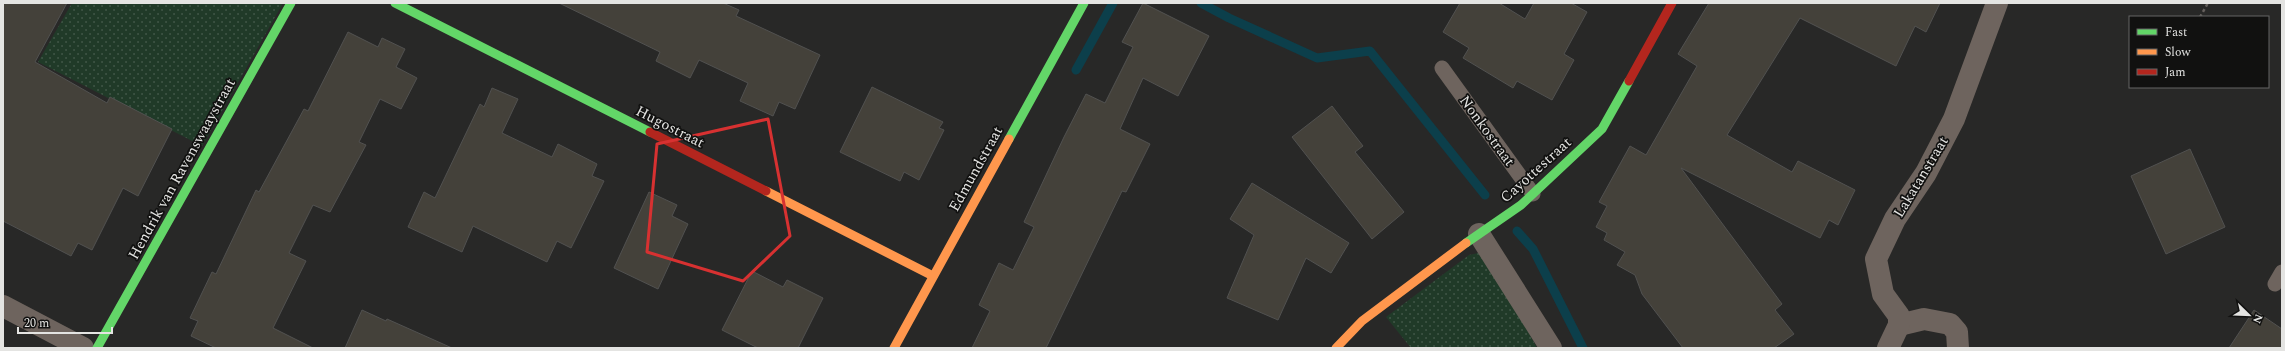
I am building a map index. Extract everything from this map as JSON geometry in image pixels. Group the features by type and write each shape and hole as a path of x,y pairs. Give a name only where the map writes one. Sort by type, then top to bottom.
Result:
{"street":[{"name":"Hendrik van Ravenswaaystraat","path":"97,348 291,3"},
{"name":"Hugostraat","path":"395,3 933,276"},
{"name":"Edmundstraat","path":"894,348 1084,3"},
{"name":"Cayottestraat","path":"1336,348 1362,321 1479,234 1521,205 1602,129 1672,3"},
{"name":"Lakatanstraat","path":"1899,325 1899,316 1883,294 1876,259 1895,219 1926,173 1954,119 1997,3"},
{"path":"1479,234 1550,348"},
{"path":"3,306 83,348"},
{"path":"1888,348 1899,325 1924,319 1950,324 1957,332 1958,348"}],"lane":[{"name":"Nonkostraat","path":"1442,68 1533,194"}],"path":[{"path":"2201,16 2208,3"}],"highlighted area":[{"path":"768,119 790,236 743,281 647,252 657,144"}],"green space":[{"path":"72,3 283,3 202,146 38,62"},
{"path":"1478,253 1488,257 1537,348 1411,348 1386,317 1469,255"}],"building":[{"path":"3,3 67,3 35,62 107,103 110,97 172,129 138,196 123,188 92,250 78,243 71,256 3,221"},
{"path":"559,3 723,3 739,10 736,16 820,55 795,109 779,102 773,116 740,101 748,83 699,60 690,78 656,61 660,52"},
{"path":"1143,3 1209,36 1178,96 1143,78 1120,129 1150,144 1126,192 1122,191 1046,348 972,348 990,311 979,305 999,263 1013,270 1034,227 1024,222 1064,137 1086,94 1105,103 1133,47 1122,42"},
{"path":"1460,3 1499,3 1525,19 1534,3 1571,3 1587,12 1564,54 1574,60 1552,100 1517,81 1513,88 1463,58 1469,48 1443,32"},
{"path":"1709,3 1940,3 1926,32 1915,26 1896,66 1800,18 1727,135 1792,172 1798,161 1855,190 1838,225 1829,220 1820,238 1681,168 1782,304 1775,310 1794,334 1774,348 1683,348 1642,294 1635,275 1617,265 1625,252 1604,240 1607,233 1596,227 1607,206 1599,202 1630,146 1646,155 1697,66 1678,54"},
{"path":"348,32 378,47 382,38 405,49 396,67 417,78 401,109 380,99 359,142 366,145 330,212 313,205 289,253 306,261 273,328 313,348 216,348 191,336 198,321 190,318 212,272 216,274 256,190 259,192 304,109 308,111"},
{"path":"872,87 943,122 939,128 944,130 919,180 904,172 900,181 840,152"},
{"path":"492,88 518,99 502,133 552,157 558,144 597,164 592,176 604,181 571,248 557,241 547,262 473,226 462,252 408,227 424,192 435,198 480,104 484,107"},
{"path":"1332,106 1363,146 1355,152 1404,212 1372,239 1292,137"},
{"path":"2190,149 2225,227 2166,254 2131,176"},
{"path":"1252,183 1349,243 1331,273 1306,258 1278,320 1227,298 1254,235 1230,219"},
{"path":"649,192 677,205 672,216 688,224 658,289 614,268"},
{"path":"752,271 783,287 787,280 823,298 798,348 758,348 722,330"},
{"path":"362,310 386,321 387,319 452,348 345,348"},
{"path":"2254,310 2282,329 2282,348 2229,348"}],"waterway":[{"path":"1076,70 1113,3"},
{"path":"1201,3 1229,18 1317,58 1370,51 1485,195"},
{"path":"1517,231 1533,249 1583,348"}],"traffic: fast":[{"path":"97,348 291,3"},
{"path":"395,3 650,132"},
{"path":"1009,139 1084,3"},
{"path":"1466,243 1521,205 1602,129 1629,81"}],"traffic: slow":[{"path":"894,348 1009,139"},
{"path":"766,191 933,276"},
{"path":"1336,348 1362,321 1466,243"}],"traffic: jam":[{"path":"1629,81 1672,3"},
{"path":"650,132 766,191"}]}
